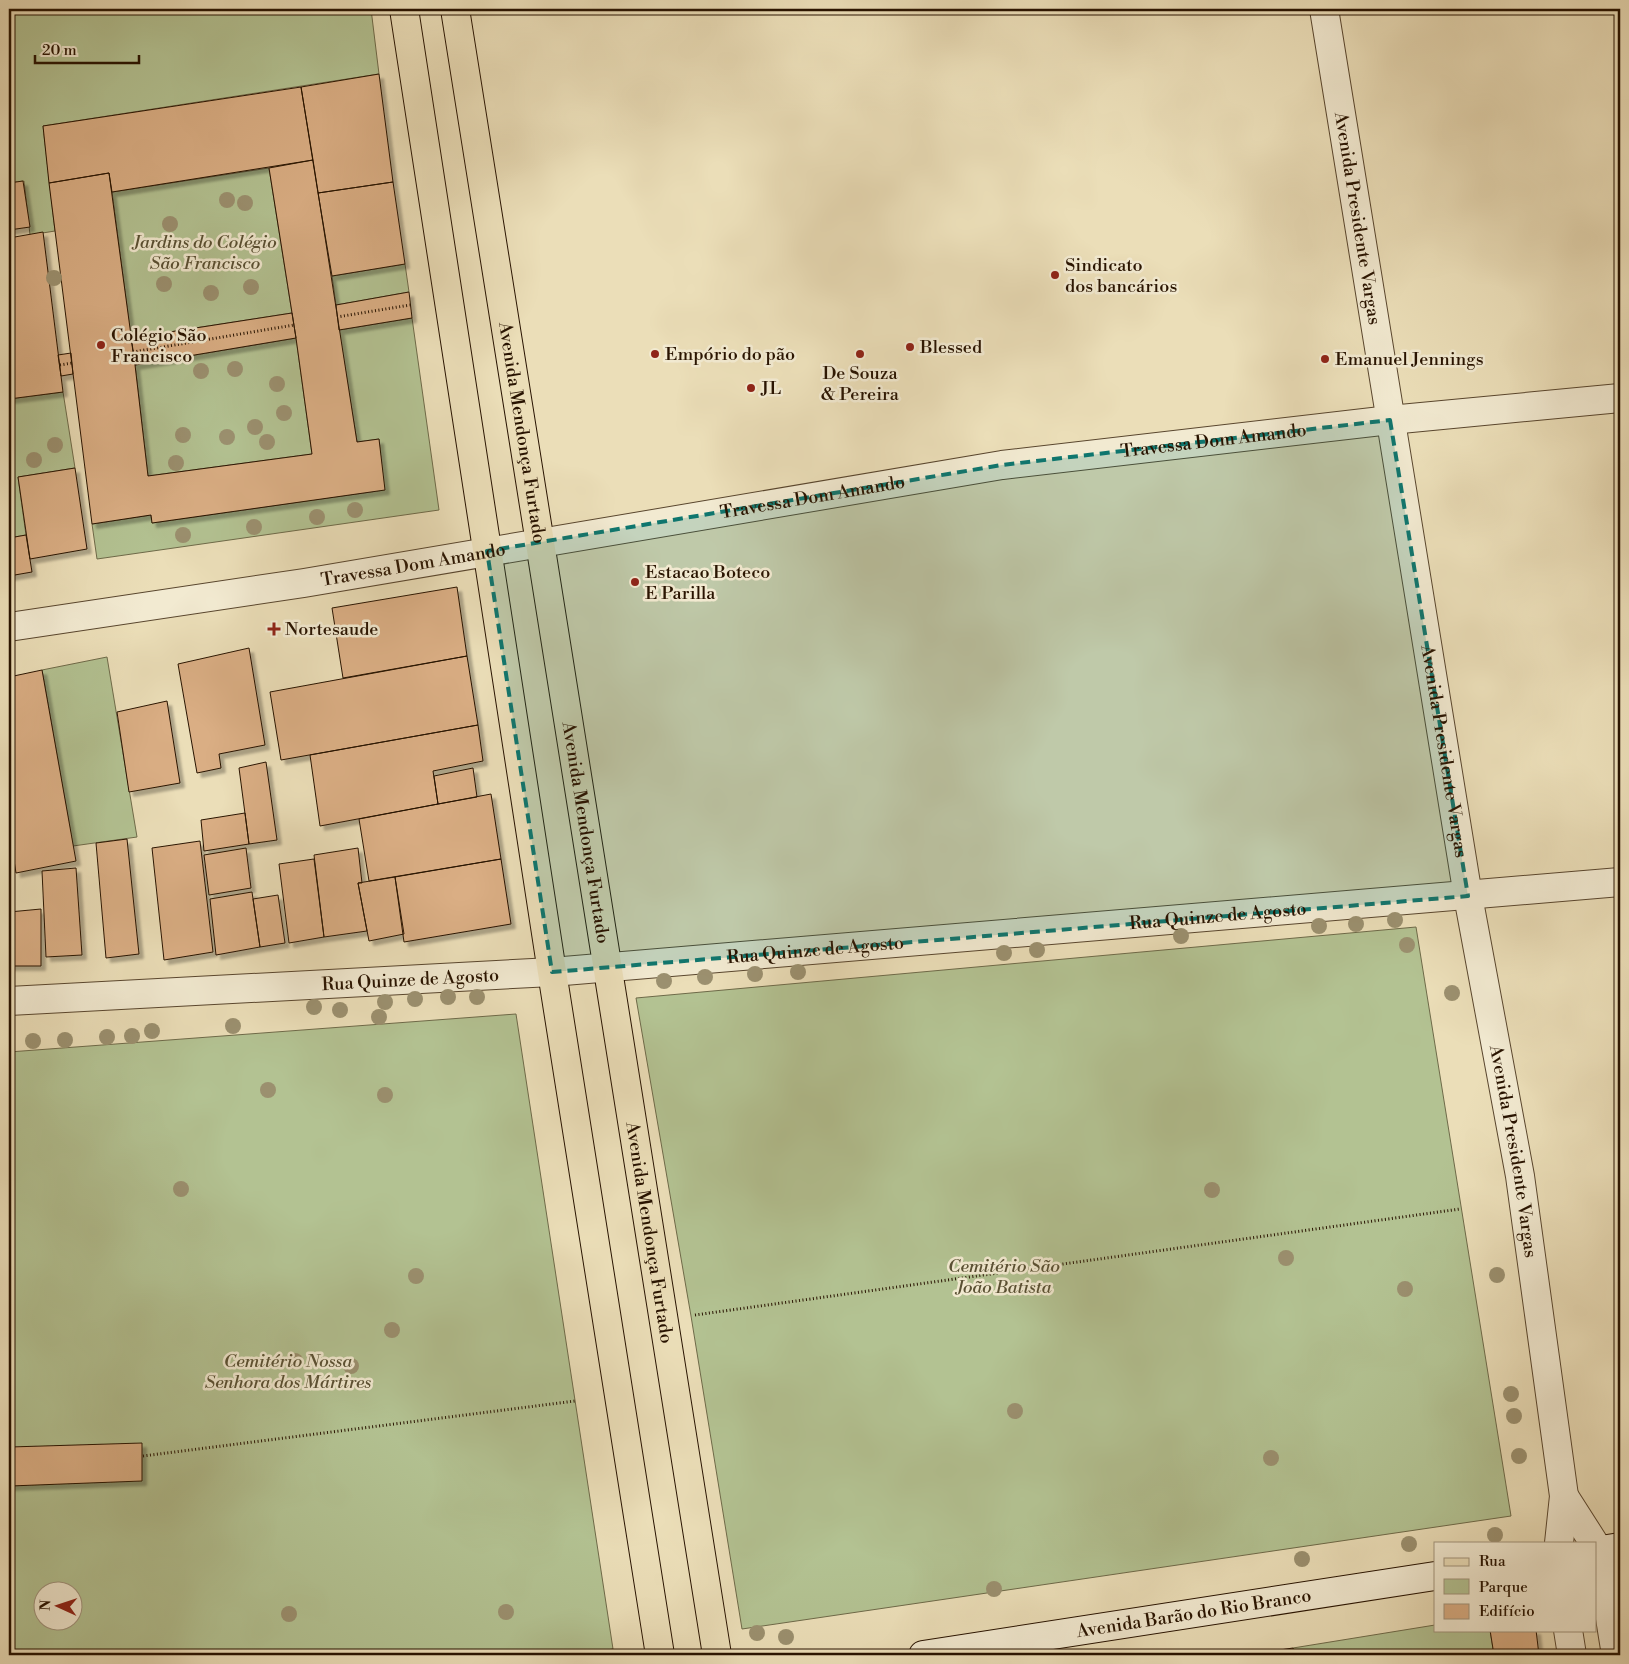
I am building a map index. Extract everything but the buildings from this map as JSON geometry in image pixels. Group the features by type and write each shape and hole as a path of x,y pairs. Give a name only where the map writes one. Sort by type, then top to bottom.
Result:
{"main road":[{"path":"404,9 552,972 660,1655"},
{"name":"Avenida Mendonça Furtado","path":"455,9 717,1655"}],"street":[{"name":"Avenida Presidente Vargas","path":"1324,9 1468,896 1520,1176 1564,1496 1559,1542"},
{"name":"Travessa Dom Amando","path":"9,627 304,583 1002,464 1390,420 1620,398"},
{"name":"Rua Quinze de Agosto","path":"9,1001 552,972 1620,882"},
{"name":"Avenida Presidente Vargas","path":"1564,1496 1601,1547 1616,1655"},
{"name":"Avenida Barão do Rio Branco","path":"923,1655 1434,1576"},
{"path":"1568,1632 1572,1655"}],"path":[{"path":"337,317 410,305"},
{"path":"133,352 294,325"},
{"path":"60,365 72,363"},
{"path":"664,1324 691,1316 1460,1209"},
{"path":"142,1456 575,1401"}],"highlighted area":[{"path":"1390,420 1468,896 552,972 487,551 1002,465"}],"green space":[{"path":"9,9 371,9 379,74 43,126 55,231 30,235 24,181 9,183"},
{"name":"Jardins do Colégio São Francisco","path":"269,168 292,313 131,338 112,192"},
{"path":"405,264 409,292 336,305 332,276"},
{"path":"412,318 439,510 97,559 92,524 151,515 152,523 384,490 379,439 357,442 339,330"},
{"path":"296,338 312,454 148,476 135,365"},
{"path":"63,392 75,468 18,477 26,535 9,538 9,399"},
{"path":"107,657 137,837 73,846 42,670"},
{"name":"Cemitério São João Batista","path":"1416,927 1511,1516 742,1629 691,1316 636,998"},
{"name":"Cemitério Nossa Senhora dos Mártires","path":"516,1014 613,1649 571,1655 9,1655 9,1052"},
{"path":"1434,1625 1434,1632 1490,1632 1494,1655 1294,1655 1293,1648"}],"place":[{"name":"Sindicato dos bancários","path":"1055,275"},
{"name":"Colégio São Francisco","path":"101,345"},
{"name":"Blessed","path":"910,347"},
{"name":"Empório do pão","path":"655,354"},
{"name":"De Souza & Pereira","path":"860,354"},
{"name":"Emanuel Jennings","path":"1325,359"},
{"name":"JL","path":"751,388"},
{"name":"Estacao Boteco E Parilla","path":"635,582"},
{"name":"Nortesaude","path":"274,629"}]}
